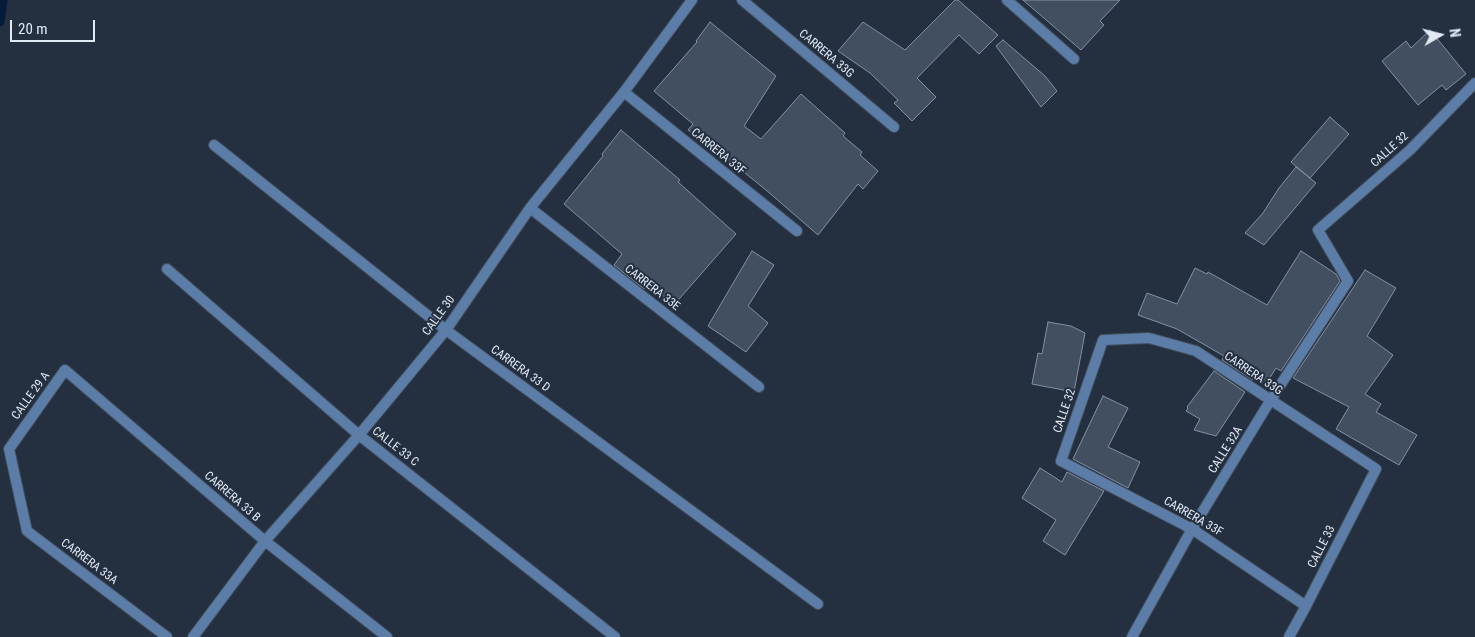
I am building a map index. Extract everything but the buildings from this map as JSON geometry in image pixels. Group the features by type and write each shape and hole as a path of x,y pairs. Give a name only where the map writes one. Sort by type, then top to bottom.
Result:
{"street":[{"name":"CALLE 30","path":"194,637 265,541 359,435 446,330 530,208 624,92 692,0"},
{"name":"CARRERA 33G","path":"742,0 894,127"},
{"path":"1007,0 1074,59"},
{"name":"CALLE 32","path":"1348,281 1318,230 1410,150 1475,83"},
{"name":"CARRERA 33F","path":"624,92 797,232"},
{"name":"CARRERA 33 D","path":"214,145 446,330 818,604"},
{"name":"CARRERA 33E","path":"530,208 759,387"},
{"name":"CALLE 33 C","path":"167,269 359,435 615,637"},
{"name":"CALLE 32A","path":"1132,637 1192,528 1270,401 1348,281"},
{"name":"CARRERA 33G","path":"1102,340 1149,338 1196,350 1270,401 1376,469"},
{"name":"CALLE 32","path":"1062,462 1102,340"},
{"name":"CALLE 29 A","path":"18,492 9,449 65,370"},
{"name":"CARRERA 33 B","path":"65,370 265,541 387,637"},
{"name":"CARRERA 33F","path":"1062,462 1192,528 1306,606"},
{"name":"CALLE 33","path":"1289,637 1376,469"},
{"name":"CARRERA 33A","path":"18,492 27,531 166,637"}],"waterway":[{"path":"0,22 3,0"}]}
